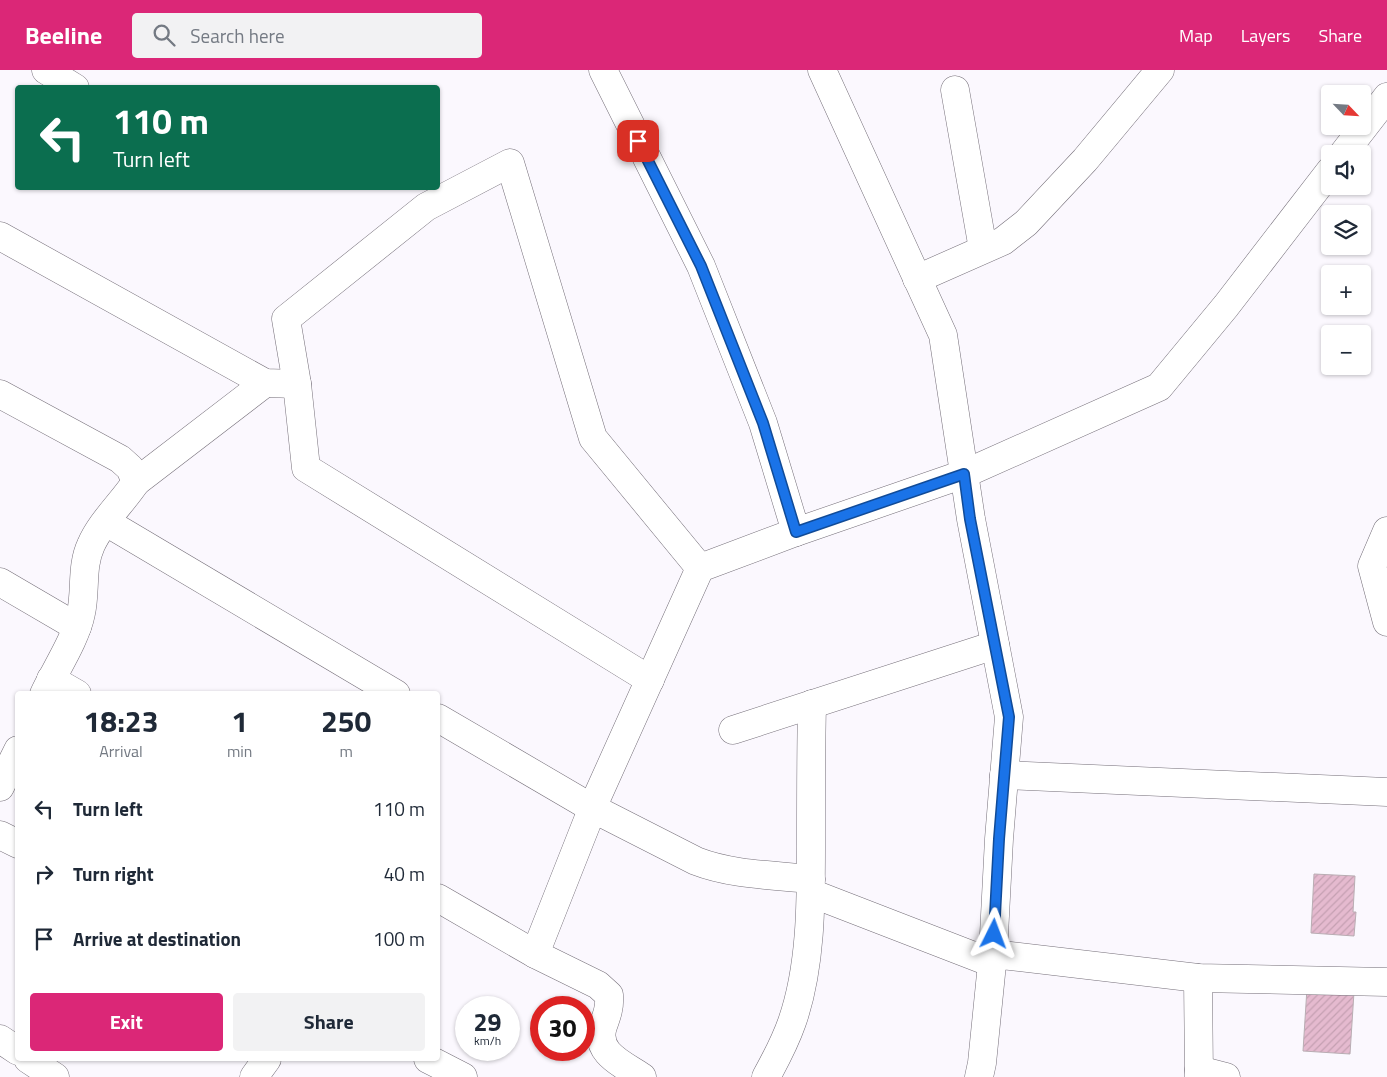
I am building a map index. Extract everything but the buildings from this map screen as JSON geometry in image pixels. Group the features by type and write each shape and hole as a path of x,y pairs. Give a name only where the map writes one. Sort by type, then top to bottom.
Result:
{"street":[{"path":"46,70 70,85"},
{"path":"603,70 701,266 763,423 796,532"},
{"path":"822,70 943,335 970,519 1009,717 992,958 979,1077"},
{"path":"917,279 1003,241 1026,223 1085,160 1160,70"},
{"path":"955,90 983,249"},
{"path":"1350,145 1387,97"},
{"path":"650,680 306,468 297,384 286,319 426,206 510,163 593,438 700,568"},
{"path":"535,954 592,808 700,568 796,532 964,474 1159,387 1226,306 1321,183"},
{"path":"0,236 265,383 297,384"},
{"path":"66,691 47,686 77,627 81,613 90,546 98,532 136,482 265,383"},
{"path":"0,394 120,459 130,468 136,482"},
{"path":"106,522 391,691"},
{"path":"1387,531 1372,566 1387,622"},
{"path":"0,582 77,627"},
{"path":"733,730 995,645"},
{"path":"766,1077 779,1054 792,1022 801,988 807,940 811,886 812,704"},
{"path":"440,719 592,808 696,861 711,867 811,886 992,958 1198,978 1387,982"},
{"path":"0,787 15,756"},
{"path":"1004,775 1387,792"},
{"path":"0,834 15,842"},
{"path":"440,899 535,954 598,985 609,995 610,1006 600,1036 602,1046 607,1053 642,1077"},
{"path":"1198,978 1199,1073 1226,1077"},
{"path":"0,1039 15,1049"},
{"path":"31,1061 55,1077"},
{"path":"254,1077 266,1061"},
{"path":"432,1061 463,1077"}],"route":[{"path":"638,141 701,266 763,423 796,532 964,474 970,519 1009,717 999,839 994,934"}]}
